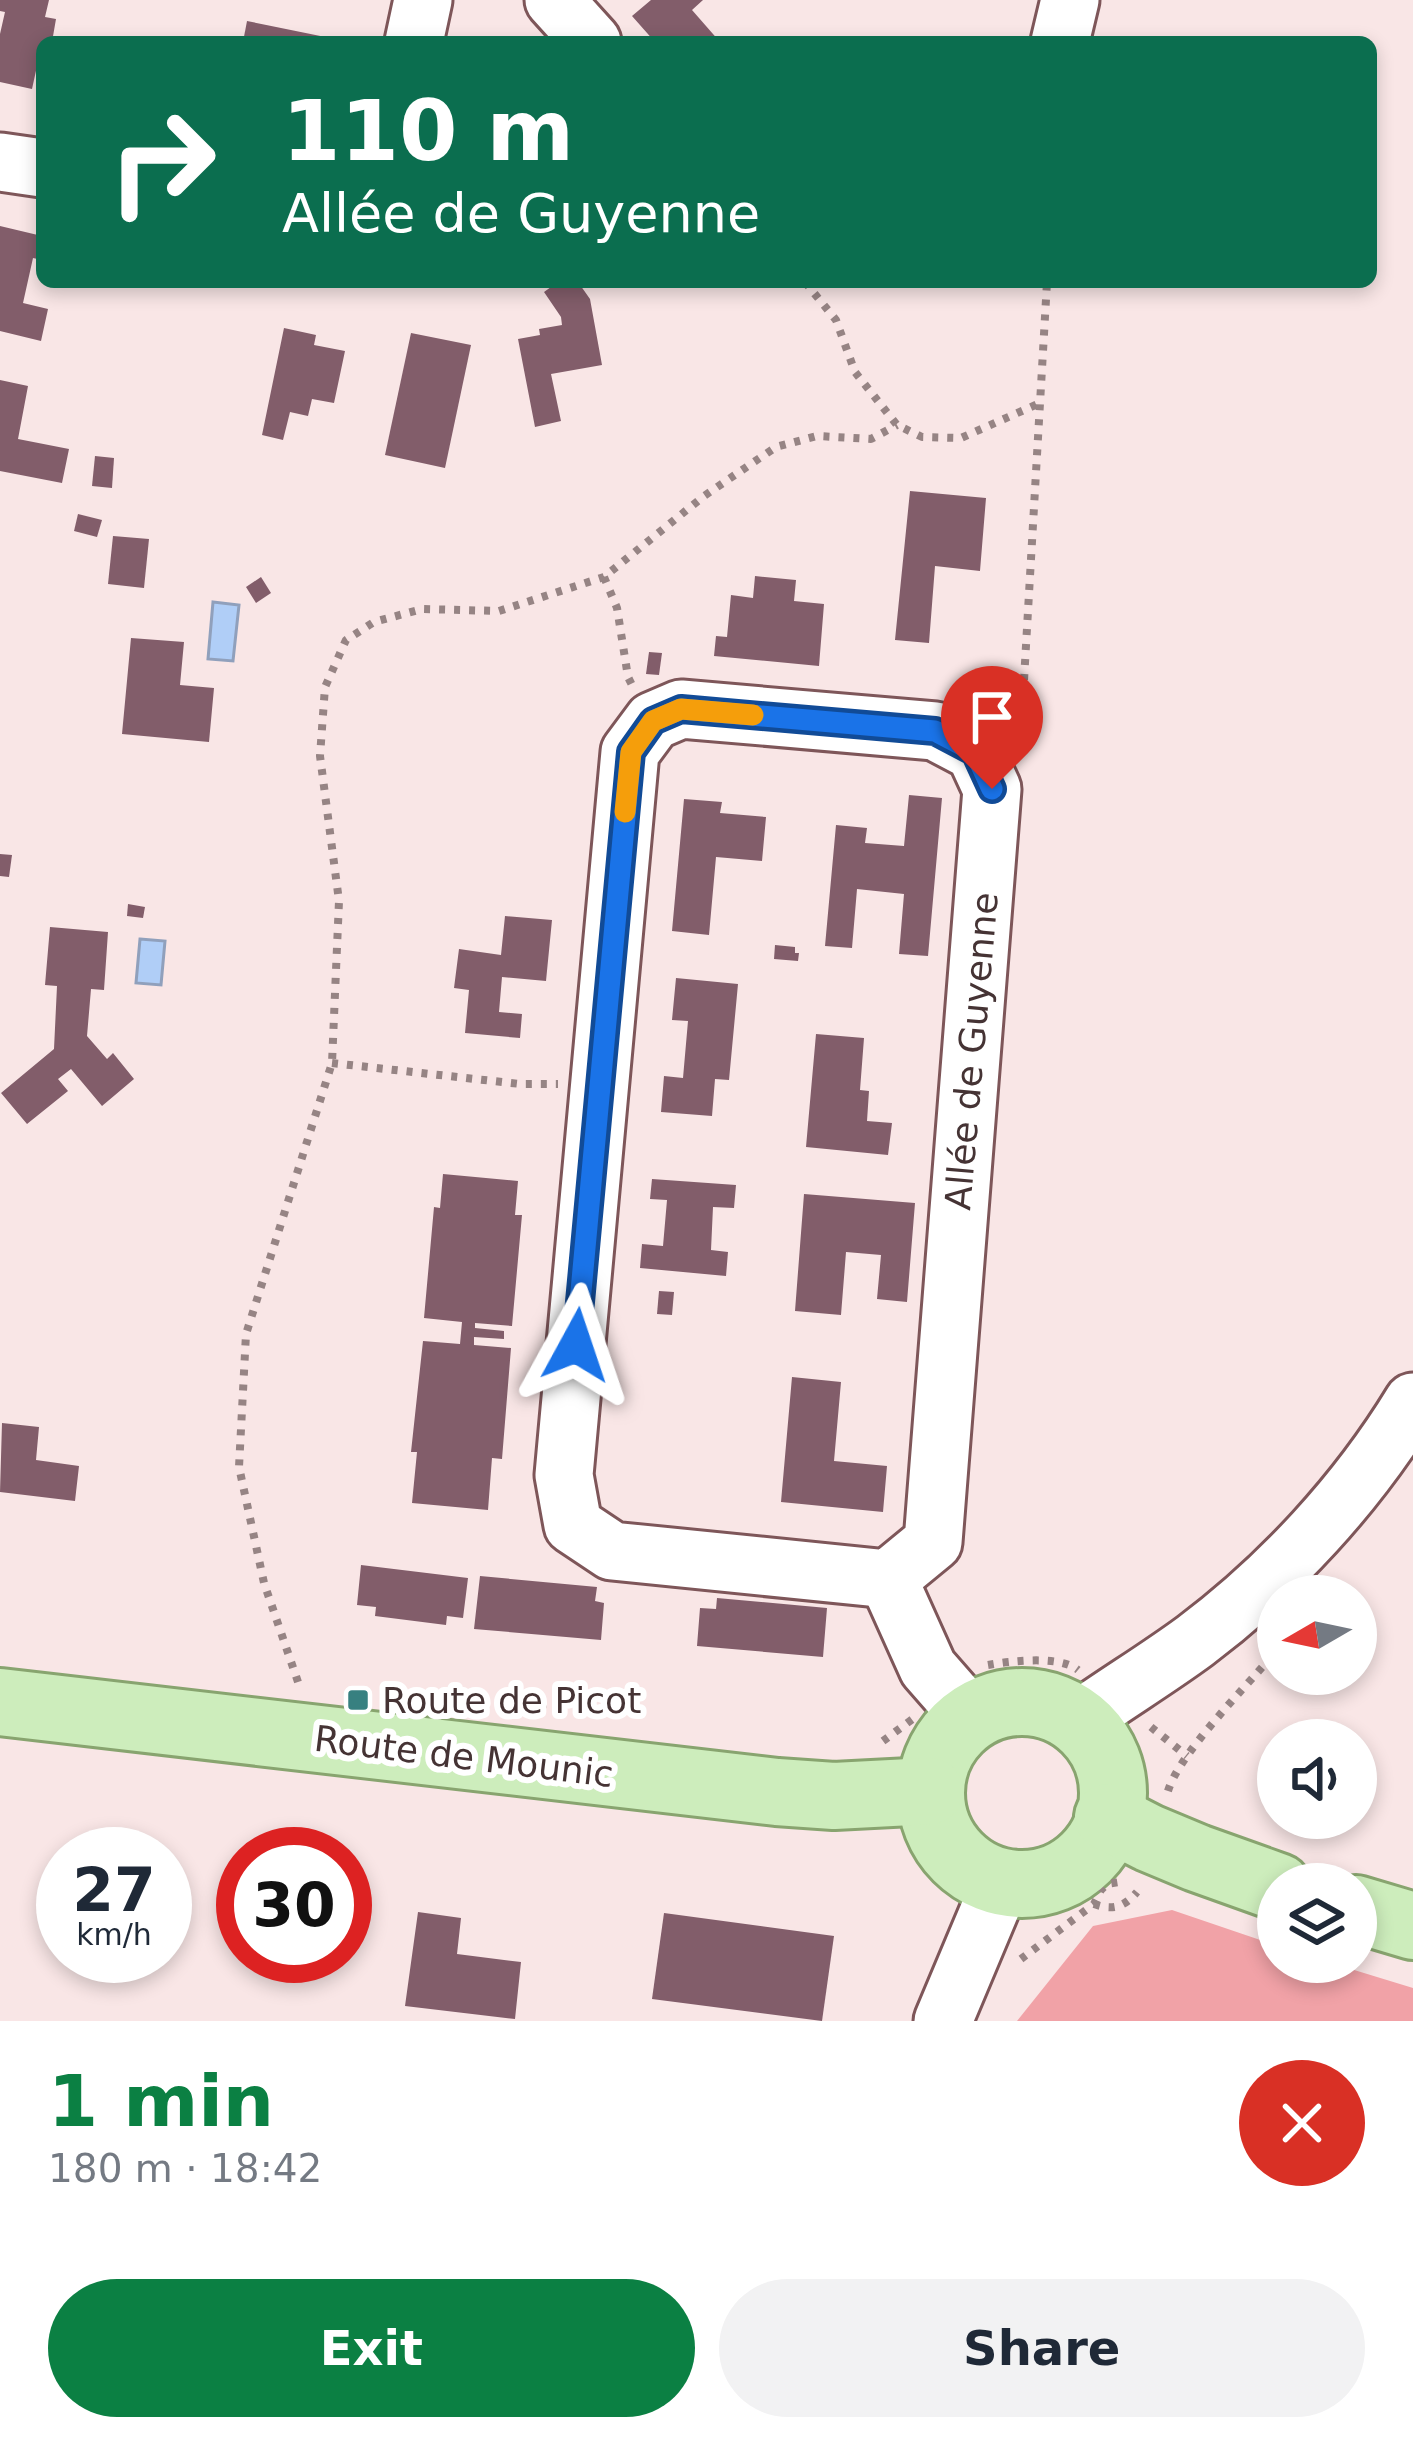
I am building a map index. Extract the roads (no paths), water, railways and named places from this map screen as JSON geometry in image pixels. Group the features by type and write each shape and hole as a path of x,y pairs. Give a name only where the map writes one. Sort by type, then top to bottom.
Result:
{"main road":[{"path":"1138,1806 1077,1867 1054,1880 1028,1885 1001,1883 972,1871 949,1850 934,1822 930,1791 935,1762 949,1737 958,1702 1025,1700 1095,1708 1114,1797 1138,1806 1181,1852 1257,1879"},
{"name":"Route de Mounic","path":"2,1711 777,1792 834,1796 930,1791"},
{"path":"1377,1915 1413,1926"}],"street":[{"path":"415,36 423,0"},
{"path":"554,0 587,36"},
{"path":"1061,36 1070,0"},
{"path":"0,162 36,167"},
{"name":"Allée de Guyenne","path":"681,709 935,731 975,752 992,789 932,1542 888,1579 612,1551 573,1525 564,1475 631,752 653,721 681,709"},
{"path":"1095,1708 1194,1642 1251,1594 1322,1523 1388,1444 1413,1402"},
{"path":"888,1579 928,1667 958,1702"},
{"path":"943,2021 1001,1883"}],"water":[{"path":"213,602 239,605 233,661 208,659"},
{"path":"140,939 165,941 161,985 136,983"}],"place":[{"name":"Route de Picot","path":"358,1700"}]}
